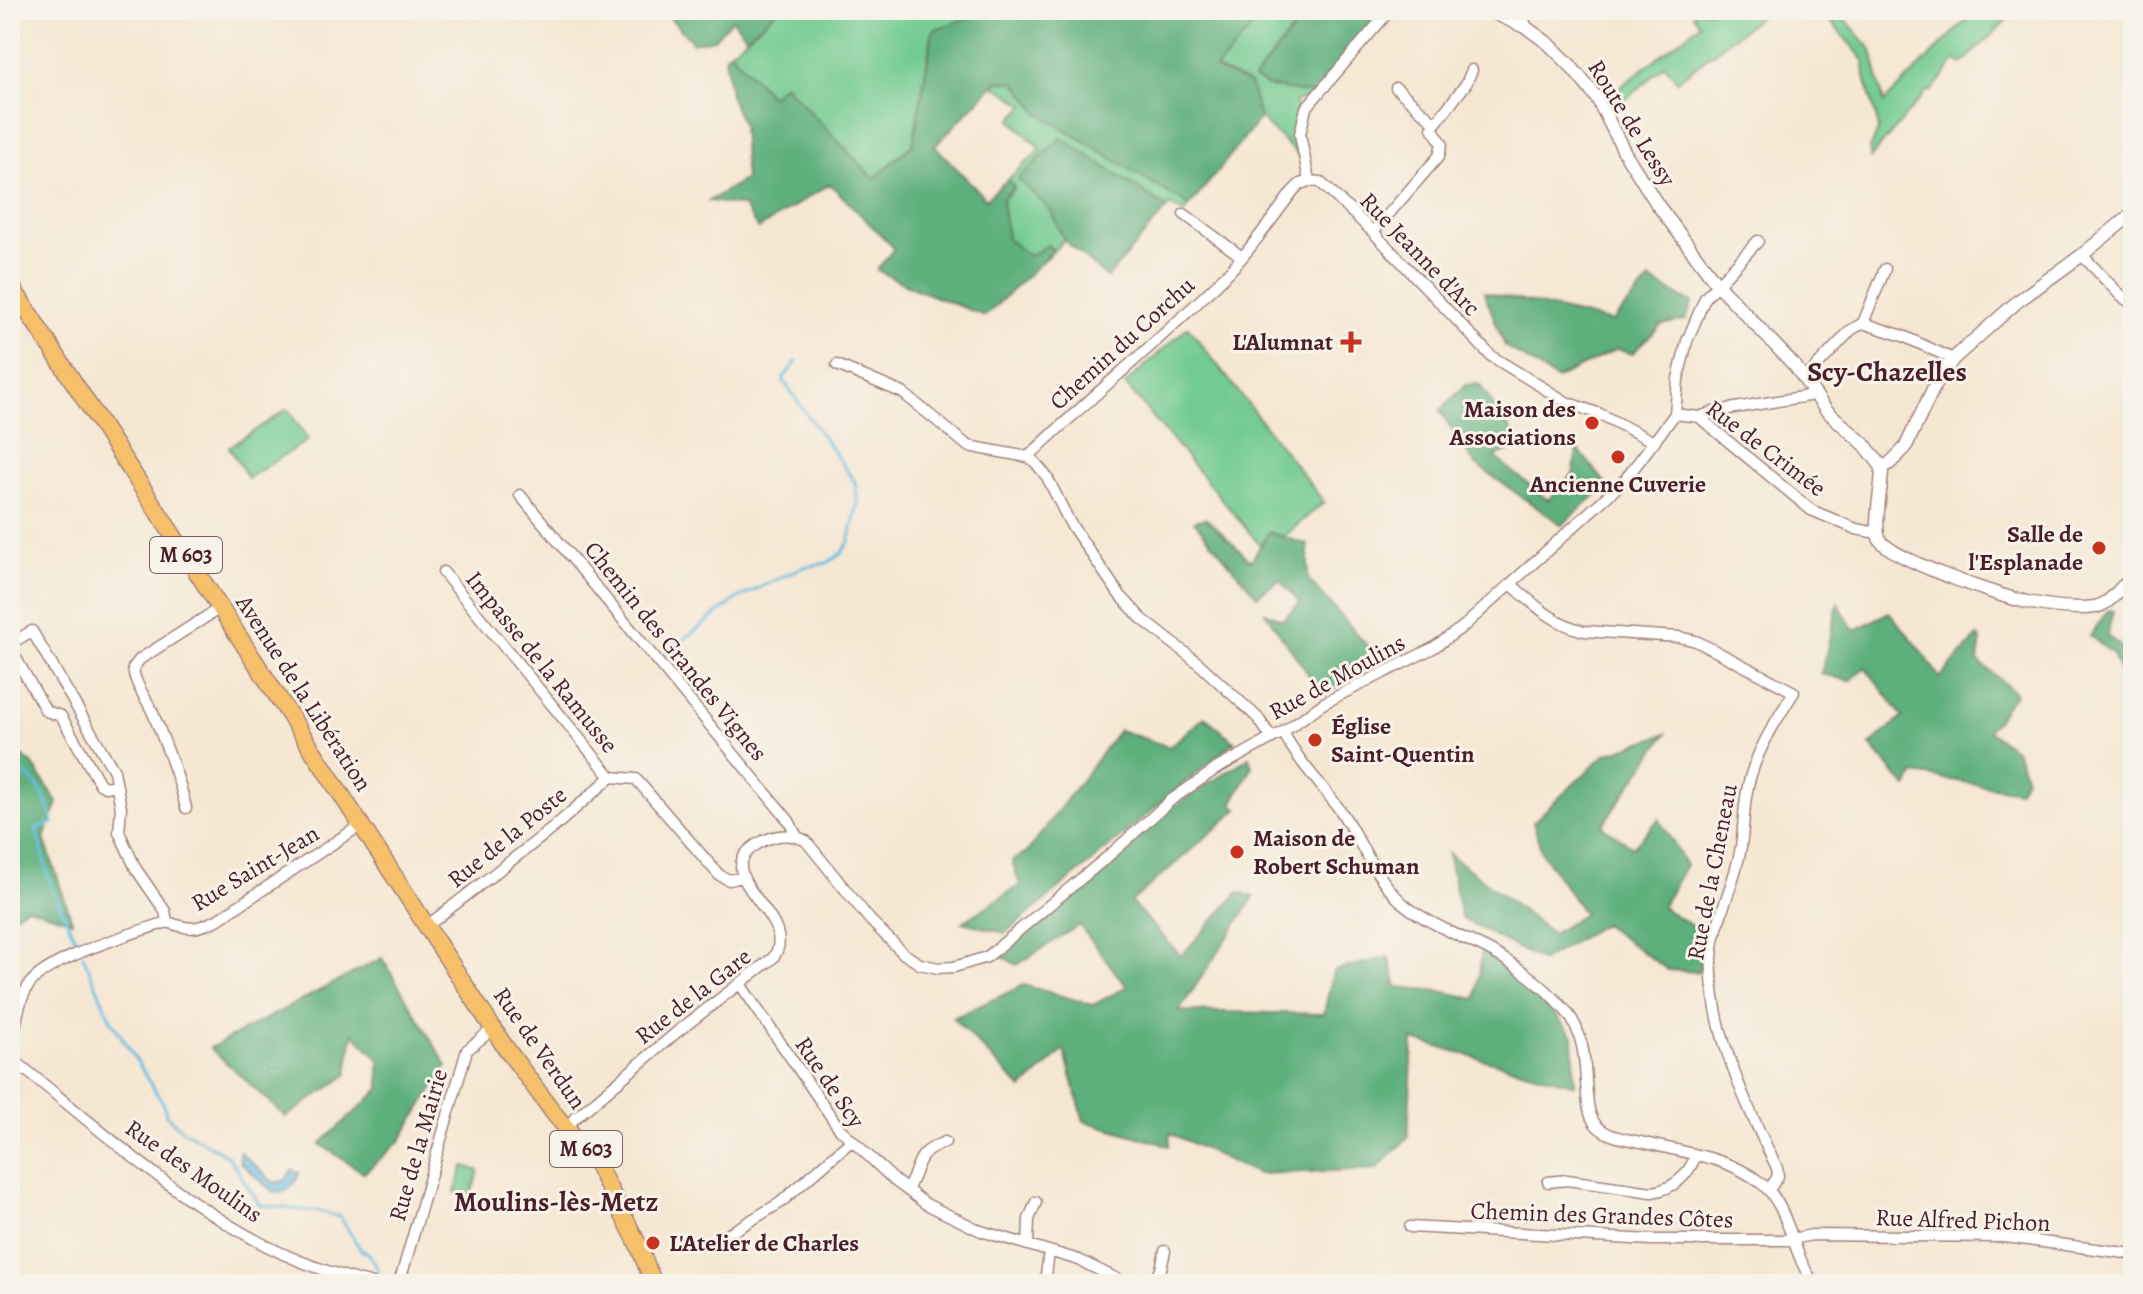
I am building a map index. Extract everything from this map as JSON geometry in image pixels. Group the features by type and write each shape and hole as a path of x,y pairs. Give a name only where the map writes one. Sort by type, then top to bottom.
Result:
{"main road":[{"name":"Avenue de la Libération","path":"10,284 427,926"},
{"name":"Rue de Verdun","path":"427,926 520,1067 594,1159 637,1242 654,1284"}],"street":[{"path":"1184,214 1242,257 1293,191 1309,181 1300,134 1306,108 1390,10"},
{"name":"Route de Lessy","path":"1487,10 1527,28 1569,64 1597,98 1648,191 1717,284 1805,379 1826,410 1865,445 1882,467"},
{"path":"1520,10 1527,28"},
{"path":"1373,232 1443,150 1442,143 1433,133 1434,122 1466,84 1472,70"},
{"path":"1396,88 1434,122"},
{"name":"Rue Jeanne d'Arc","path":"1309,181 1320,182 1373,232 1491,356 1568,403 1600,414 1654,442"},
{"path":"2133,213 2018,301 1953,359 1935,385 1905,448 1882,467 1877,533 1887,547 1921,564 2007,597 2040,604 2098,607 2133,577"},
{"path":"1675,414 1678,379 1687,341 1705,298 1758,241"},
{"path":"2082,255 2122,297 2133,304"},
{"name":"Chemin du Corchu","path":"1028,457 1089,398 1152,345 1242,257"},
{"path":"1805,379 1851,330 1863,323 1885,269"},
{"path":"1863,323 1903,336 1953,359"},
{"path":"837,365 903,393 968,446 1028,457 1035,462 1047,477 1070,523 1119,594 1141,618 1197,662 1258,718 1271,737"},
{"path":"1699,417 1717,411 1814,395"},
{"name":"Rue de Moulins","path":"796,835 812,847 863,912 904,954 920,964 938,968 954,967 987,957 1171,800 1216,769 1283,732 1324,703 1433,648 1464,626 1624,481 1675,414"},
{"name":"Rue de Crimée","path":"1675,414 1699,417 1811,510 1856,529 1877,533"},
{"name":"Chemin des Grandes Vignes","path":"520,495 770,797 796,835"},
{"name":"Impasse de la Ramusse","path":"443,572 611,777"},
{"name":"Rue de la Cheneau","path":"1511,584 1551,618 1569,628 1696,641 1794,692 1776,720 1750,780 1741,849 1715,939 1711,966 1721,1026 1738,1085 1777,1168 1778,1176 1769,1190 1806,1273 1815,1284"},
{"path":"186,808 151,709 134,680 133,668 140,659 220,608"},
{"path":"10,1056 22,1000 27,986 36,977 75,954 167,922 165,911 136,869 119,832 121,808 114,771 32,631 10,646 46,711 61,716 100,784 105,787 116,785"},
{"path":"1283,732 1394,894 1407,907 1435,925 1512,963 1543,988 1573,1021 1585,1048 1588,1110 1598,1127 1618,1137 1696,1155 1740,1170 1769,1190"},
{"path":"611,777 636,779 719,875 729,880 743,877 742,862 763,841 796,835"},
{"name":"Rue de la Poste","path":"427,926 553,828 611,777"},
{"name":"Rue Saint-Jean","path":"167,922 188,929 200,928 217,920 361,825"},
{"name":"Rue de la Gare","path":"567,1128 577,1116 666,1041 773,958 781,944 778,929 743,877"},
{"name":"Rue de Scy","path":"715,1242 780,1203 851,1141 740,984"},
{"name":"Rue de la Mairie","path":"399,1284 467,1050 494,1028"},
{"name":"Rue des Moulins","path":"10,1056 161,1177 217,1216 301,1262 373,1284"},
{"path":"851,1141 926,1204 981,1231 1079,1260 1127,1284"},
{"path":"907,1190 916,1163 929,1148 945,1142"},
{"path":"1548,1182 1567,1180 1652,1192 1665,1190 1683,1177 1696,1155"},
{"path":"1028,1243 1029,1219 1036,1202"},
{"name":"Chemin des Grandes Côtes","path":"1410,1227 1652,1240 1792,1239"},
{"name":"Rue Alfred Pichon","path":"1792,1239 1812,1235 2005,1237 2133,1254"},
{"path":"1045,1284 1049,1251"},
{"path":"1155,1284 1165,1251"}],"green space":[{"path":"663,10 778,10 747,37 732,19 714,39 693,43"},
{"path":"778,10 992,10 933,30 913,144 874,179 784,85 772,97 730,52"},
{"path":"992,10 1267,10 1216,69 1250,84 1260,118 1190,206 1039,113 1015,82 997,81 935,146 986,199 1007,180 1014,187 1002,200 1007,239 1029,256 1048,245 1053,251 985,316 913,288 877,270 894,248 830,184 758,229 743,206 709,201 745,179 742,124 730,95 725,56 730,52 771,96 784,84 874,179 913,144 933,30"},
{"path":"1267,10 1284,10 1298,22 1254,79 1270,87 1319,95 1295,102 1300,157 1260,118 1250,84 1216,69"},
{"path":"1309,10 1390,10 1319,95 1270,87 1254,79"},
{"path":"1698,10 1768,10 1677,81 1665,65 1611,112 1604,100 1700,24 1693,15"},
{"path":"1821,10 1837,10 1872,50 1884,103 1976,10 2017,10 1962,64 1956,60 1870,158 1879,128 1865,77 1864,60"},
{"path":"997,80 1015,82 1039,113 1190,206 1184,214 1170,205 1167,208 1061,138 1051,211 1064,240 1053,251 1048,246 1029,256 1007,239 1002,200 1014,188 1007,180 1041,149 1011,120 1025,105 993,85"},
{"path":"1061,138 1167,208 1107,278 1064,240 1051,211 1018,179"},
{"path":"1650,280 1692,303 1686,320 1661,325 1632,354 1617,349 1556,379 1505,346 1484,292 1612,322"},
{"path":"1188,327 1324,502 1266,552 1125,384"},
{"path":"1479,384 1522,446 1495,457 1548,500 1574,473 1577,448 1607,485 1562,525 1475,464 1440,411 1465,385"},
{"path":"288,409 308,440 248,478 229,447"},
{"path":"1206,518 1251,561 1269,532 1308,545 1308,579 1381,661 1323,695 1264,611 1282,620 1300,603 1280,580 1257,596 1194,521"},
{"path":"1838,603 1854,631 1889,612 1940,678 1978,636 1981,639 1978,661 2016,693 1988,731 2016,750 2026,778 2018,791 1915,774 1907,788 1870,745 1903,717 1865,667 1850,681 1821,674"},
{"path":"2108,610 2113,611 2107,636 2130,653 2133,649 2133,706 2113,654 2090,636"},
{"path":"1205,717 1235,742 1005,933 963,922 1020,885 1012,861 1028,851 1119,730 1169,747"},
{"path":"1666,734 1602,826 1633,847 1659,819 1686,865 1662,907 1703,933 1699,972 1668,970 1603,924 1542,961 1461,918 1448,853 1552,934 1584,914 1542,853 1533,822 1606,754"},
{"path":"10,745 33,765 58,803 44,838 72,921 27,907 10,918"},
{"path":"1250,757 1252,767 1232,804 1238,809 1131,902 1181,956 1239,892 1254,897 1179,1011 1324,1014 1333,971 1389,957 1397,987 1440,991 1476,999 1482,950 1536,992 1573,1036 1575,1085 1413,1040 1408,1138 1376,1169 1258,1174 1170,1133 1169,1146 1084,1121 1064,1050 1022,1089 953,1018 1024,985 1093,1005 1127,987 1079,925 1017,965 999,954 1174,806"},
{"path":"382,958 447,1066 400,1141 364,1173 320,1144 380,1089 379,1059 353,1033 347,1075 286,1117 210,1048"},
{"path":"464,1166 479,1171 470,1197 455,1192"}],"water":[{"path":"240,1152 274,1183 286,1180 292,1170 299,1173 293,1185 286,1190 273,1192 240,1162"}],"waterway":[{"path":"662,656 738,598 803,567 827,563 841,554 849,542 858,503 855,482 784,382 784,377 797,361"},
{"path":"10,761 33,781 47,803 53,823 36,828 51,887 80,948"},
{"path":"83,955 110,1018 164,1105 166,1115 182,1130 228,1156 260,1205 340,1217 361,1250 374,1262 379,1281"}],"place":[{"name":"L'Alumnat","path":"1351,342"},
{"name":"Maison des Associations","path":"1592,423"},
{"name":"Ancienne Cuverie","path":"1618,457"},
{"name":"Salle de l'Esplanade","path":"2099,548"},
{"name":"Église Saint-Quentin","path":"1315,740"},
{"name":"Maison de Robert Schuman","path":"1237,852"},
{"name":"L'Atelier de Charles","path":"653,1243"}],"district":[{"name":"Scy-Chazelles","path":"1887,372"},
{"name":"Moulins-lès-Metz","path":"556,1202"}]}
